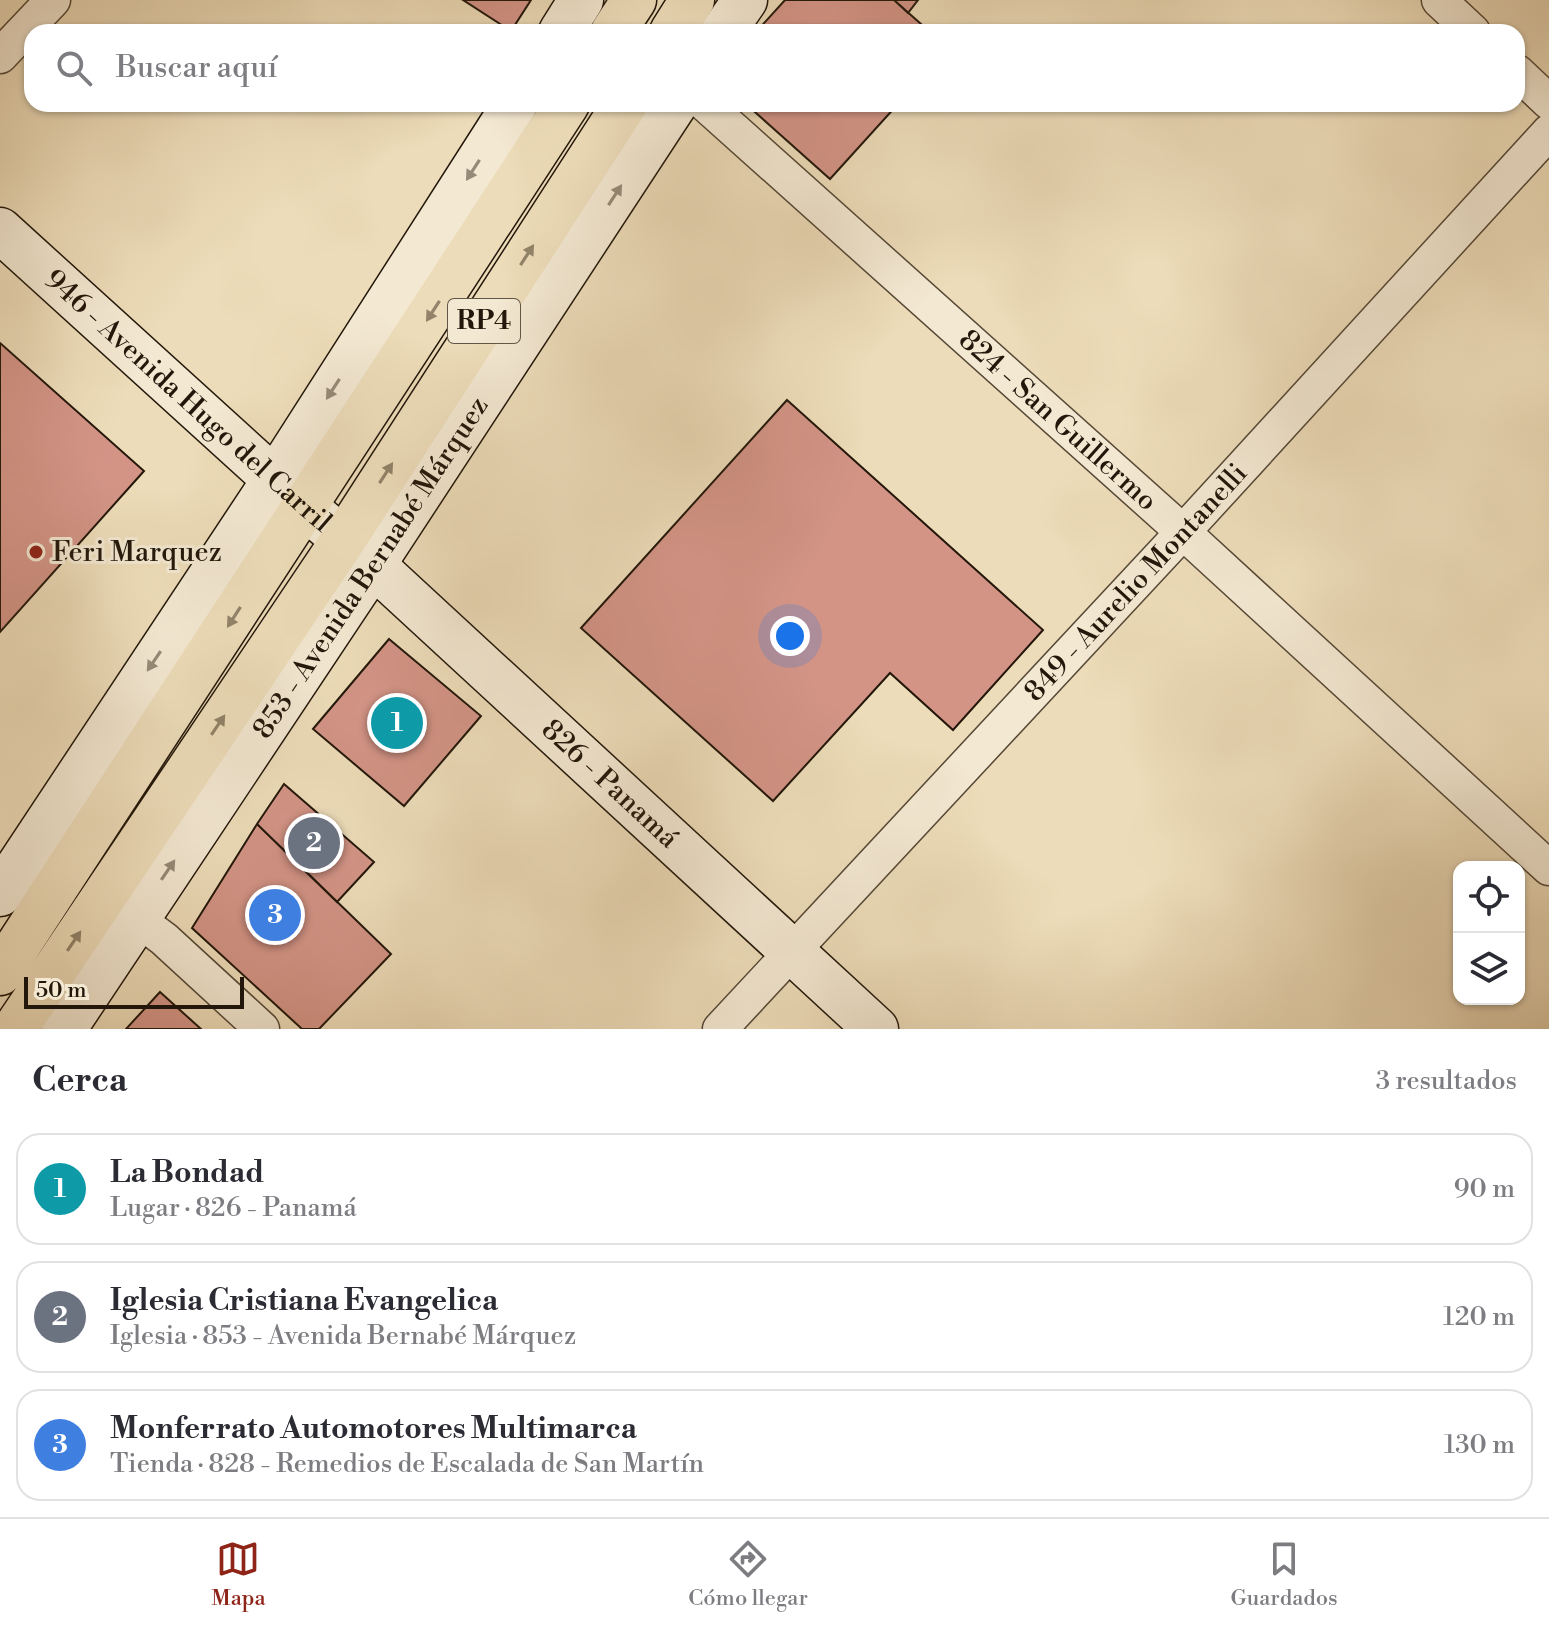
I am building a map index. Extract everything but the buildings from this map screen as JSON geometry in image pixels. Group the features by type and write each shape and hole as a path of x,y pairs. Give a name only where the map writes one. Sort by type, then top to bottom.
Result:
{"main road":[{"path":"618,24 634,0"},
{"path":"677,24 692,0"},
{"name":"RP4","path":"0,973 290,493 561,112"},
{"name":"853 - Avenida Bernabé Márquez","path":"15,1029 358,552 620,112"}],"street":[{"path":"30,24 53,0"},
{"path":"566,24 581,0"},
{"path":"728,24 745,0"},
{"path":"1439,0 1464,24"},
{"path":"0,56 24,31"},
{"path":"1525,80 1549,102"},
{"path":"0,894 290,493 510,112"},
{"name":"853 - Avenida Bernabé Márquez","path":"64,1029 136,918 358,552 669,112"},
{"name":"824 - San Guillermo","path":"714,112 1183,532 1549,868"},
{"name":"849 - Aurelio Montanelli","path":"720,1029 1183,532 1549,132"},
{"name":"946 - Avenida Hugo del Carril","path":"0,230 358,552"},
{"name":"826 - Panamá","path":"358,552 876,1029"},
{"path":"136,918 164,939 262,1029"}],"place":[{"name":"Feri Marquez","path":"36,552"},
{"name":"La Bondad","path":"397,723"},
{"name":"Iglesia Cristiana Evangelica","path":"314,843"},
{"name":"Monferrato Automotores Multimarca","path":"275,915"}]}
